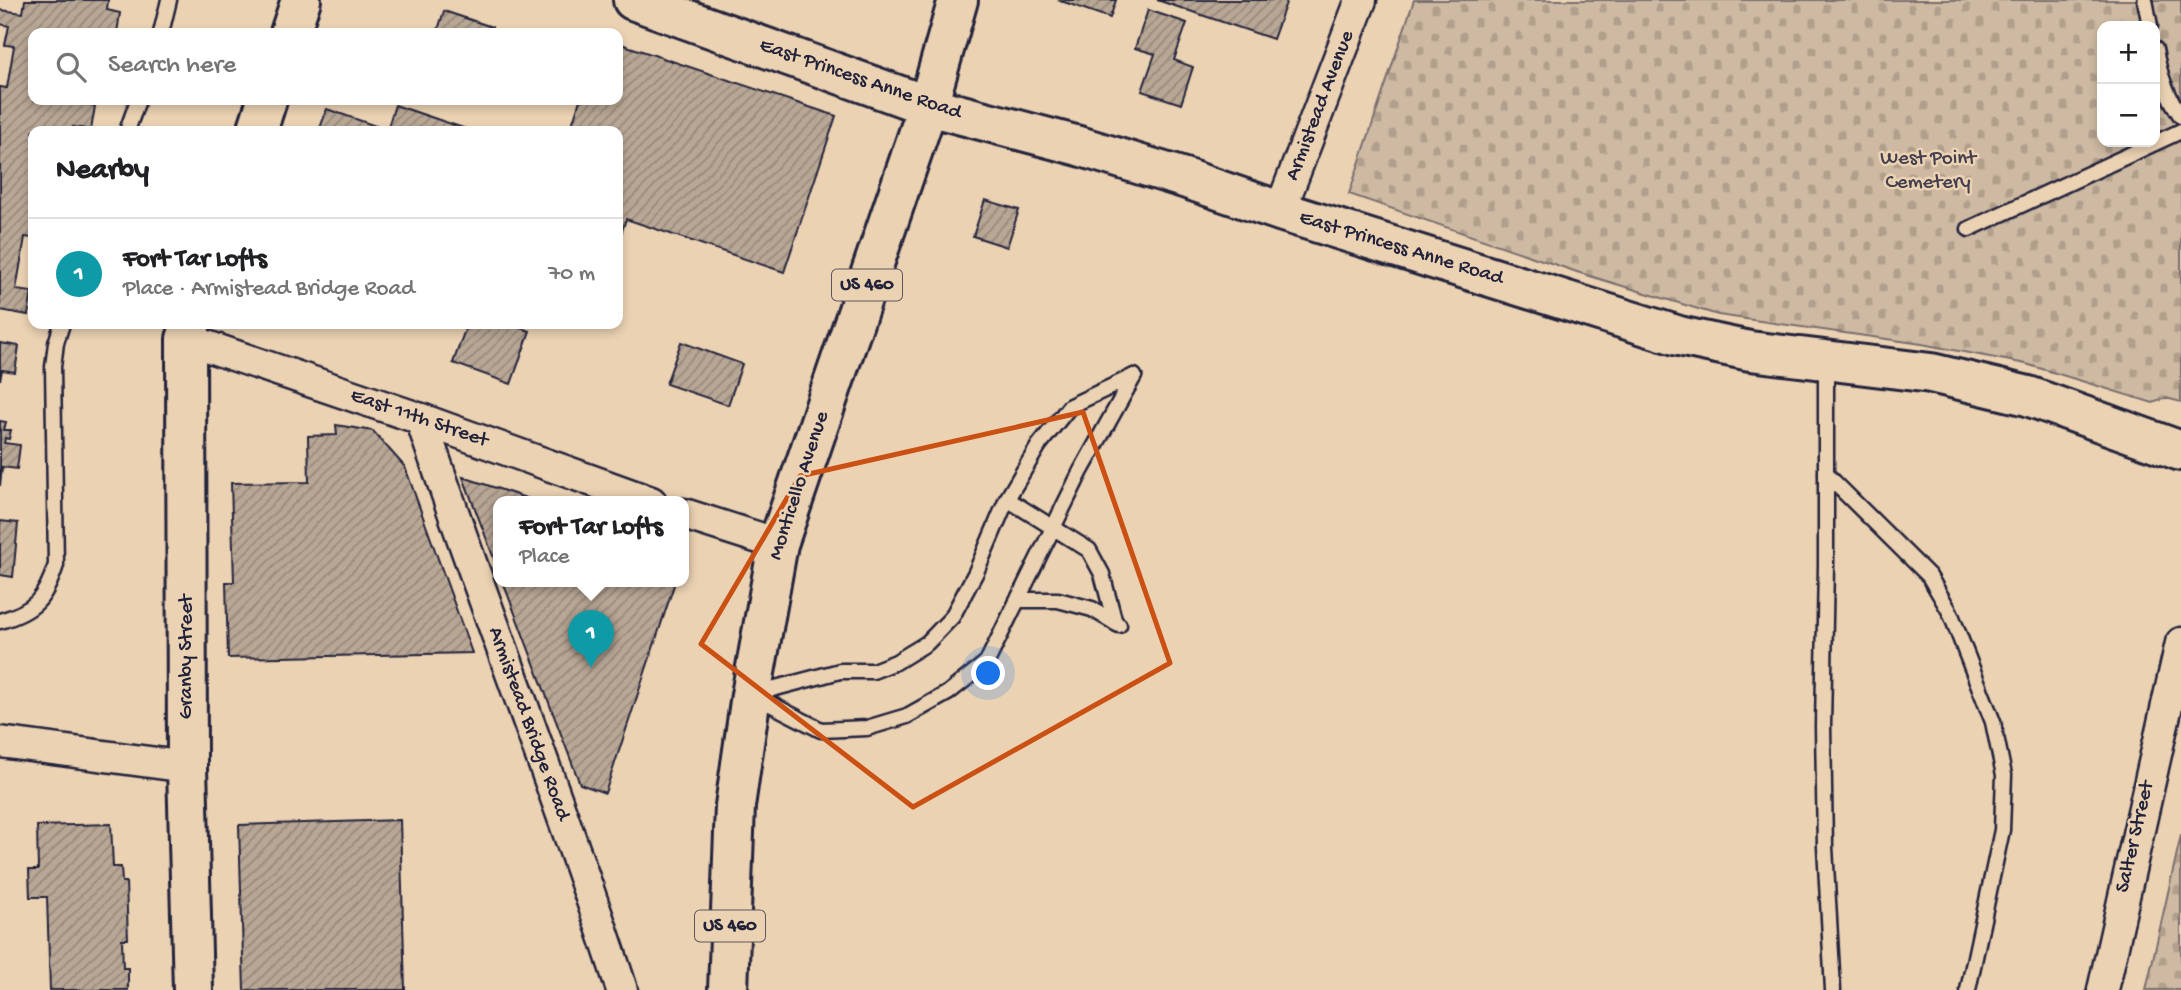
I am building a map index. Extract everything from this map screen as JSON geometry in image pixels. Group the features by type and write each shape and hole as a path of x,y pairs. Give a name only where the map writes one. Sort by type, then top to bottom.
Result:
{"main road":[{"path":"292,28 301,0"},
{"name":"East Princess Anne Road","path":"633,0 928,106 1079,146 1184,178 1280,211 1679,336 1750,351 1931,373 2028,396 2181,451"},
{"name":"Monticello Avenue","path":"727,990 735,806 751,695 778,544 928,106 958,0"},
{"path":"259,126 265,105"},
{"name":"Granby Street","path":"189,331 187,766 193,990"}],"street":[{"name":"Armistead Avenue","path":"1280,211 1361,0"},
{"name":"East 11th Street","path":"189,331 634,496"},
{"name":"Armistead Bridge Road","path":"421,419 622,990"},
{"path":"689,516 778,544"},
{"name":"Salter Street","path":"2103,990 2181,643"},
{"path":"0,742 187,766"}],"lane":[{"path":"162,28 169,0"},
{"path":"2145,0 2149,21"},
{"path":"2160,72 2170,100 2181,116"},
{"path":"129,126 136,105"},
{"path":"1969,229 2181,131"},
{"path":"0,621 18,616 34,606 49,588 56,565 53,367 60,329"},
{"path":"1826,361 1825,847 1833,990"},
{"path":"1134,376 1081,471 987,662 948,693 907,716 867,728 821,730 751,695 840,671 873,671 896,662 927,643 952,617 976,572 1007,499 1040,445 1070,406 1134,376"},
{"path":"1826,474 1929,576 1950,612 1993,722 2004,775 2002,830 1968,990"},
{"path":"1007,499 1089,550 1102,573 1117,624 1092,609 1058,600 1017,600"}],"highlighted area":[{"path":"1083,412 1170,663 913,807 701,644 800,476"}],"green space":[{"name":"West Point Cemetery","path":"1414,0 2181,0 2181,402 2166,398 2153,403 2026,364 1922,344 1718,315 1580,273 1349,194"},
{"path":"2181,835 2181,990 2146,990"}],"building":[{"path":"25,0 108,0 107,10 120,13 118,28 28,28 28,105 95,106 92,126 28,126 28,237 25,237 16,290 28,292 28,315 0,310 0,87 7,88 14,46 5,45 9,26 0,24 0,10 23,13"},
{"path":"1058,0 1116,0 1110,18"},
{"path":"1157,0 1287,0 1273,39"},
{"path":"1148,10 1187,23 1174,60 1193,67 1181,104 1142,91 1155,54 1135,48"},
{"path":"444,11 492,27 492,28 439,28"},
{"path":"623,45 836,116 784,272 626,219 623,228 623,126 572,126 578,105 623,105"},
{"path":"395,105 457,126 388,126"},
{"path":"327,109 376,126 321,126"},
{"path":"985,200 1019,210 1007,247 973,236"},
{"path":"465,329 530,331 511,384 453,363"},
{"path":"681,342 742,364 728,405 666,384"},
{"path":"0,343 19,346 15,372 2,370 0,380"},
{"path":"0,421 6,422 4,430 11,430 9,439 5,438 4,443 20,445 17,469 2,467 0,486"},
{"path":"336,425 373,431 405,467 472,653 228,658 226,582 234,582 231,483 309,482 308,436 337,435"},
{"path":"463,477 520,496 493,496 493,556"},
{"path":"0,521 18,523 13,577 0,575"},
{"path":"505,587 673,587 605,793 580,784"},
{"path":"400,820 405,990 244,990 239,825"},
{"path":"111,824 113,867 121,867 122,882 126,882 128,939 122,939 123,968 128,968 128,990 50,990 47,897 30,897 29,870 38,870 37,826"}],"place":[{"name":"Fort Tar Lofts","path":"591,668"}]}
